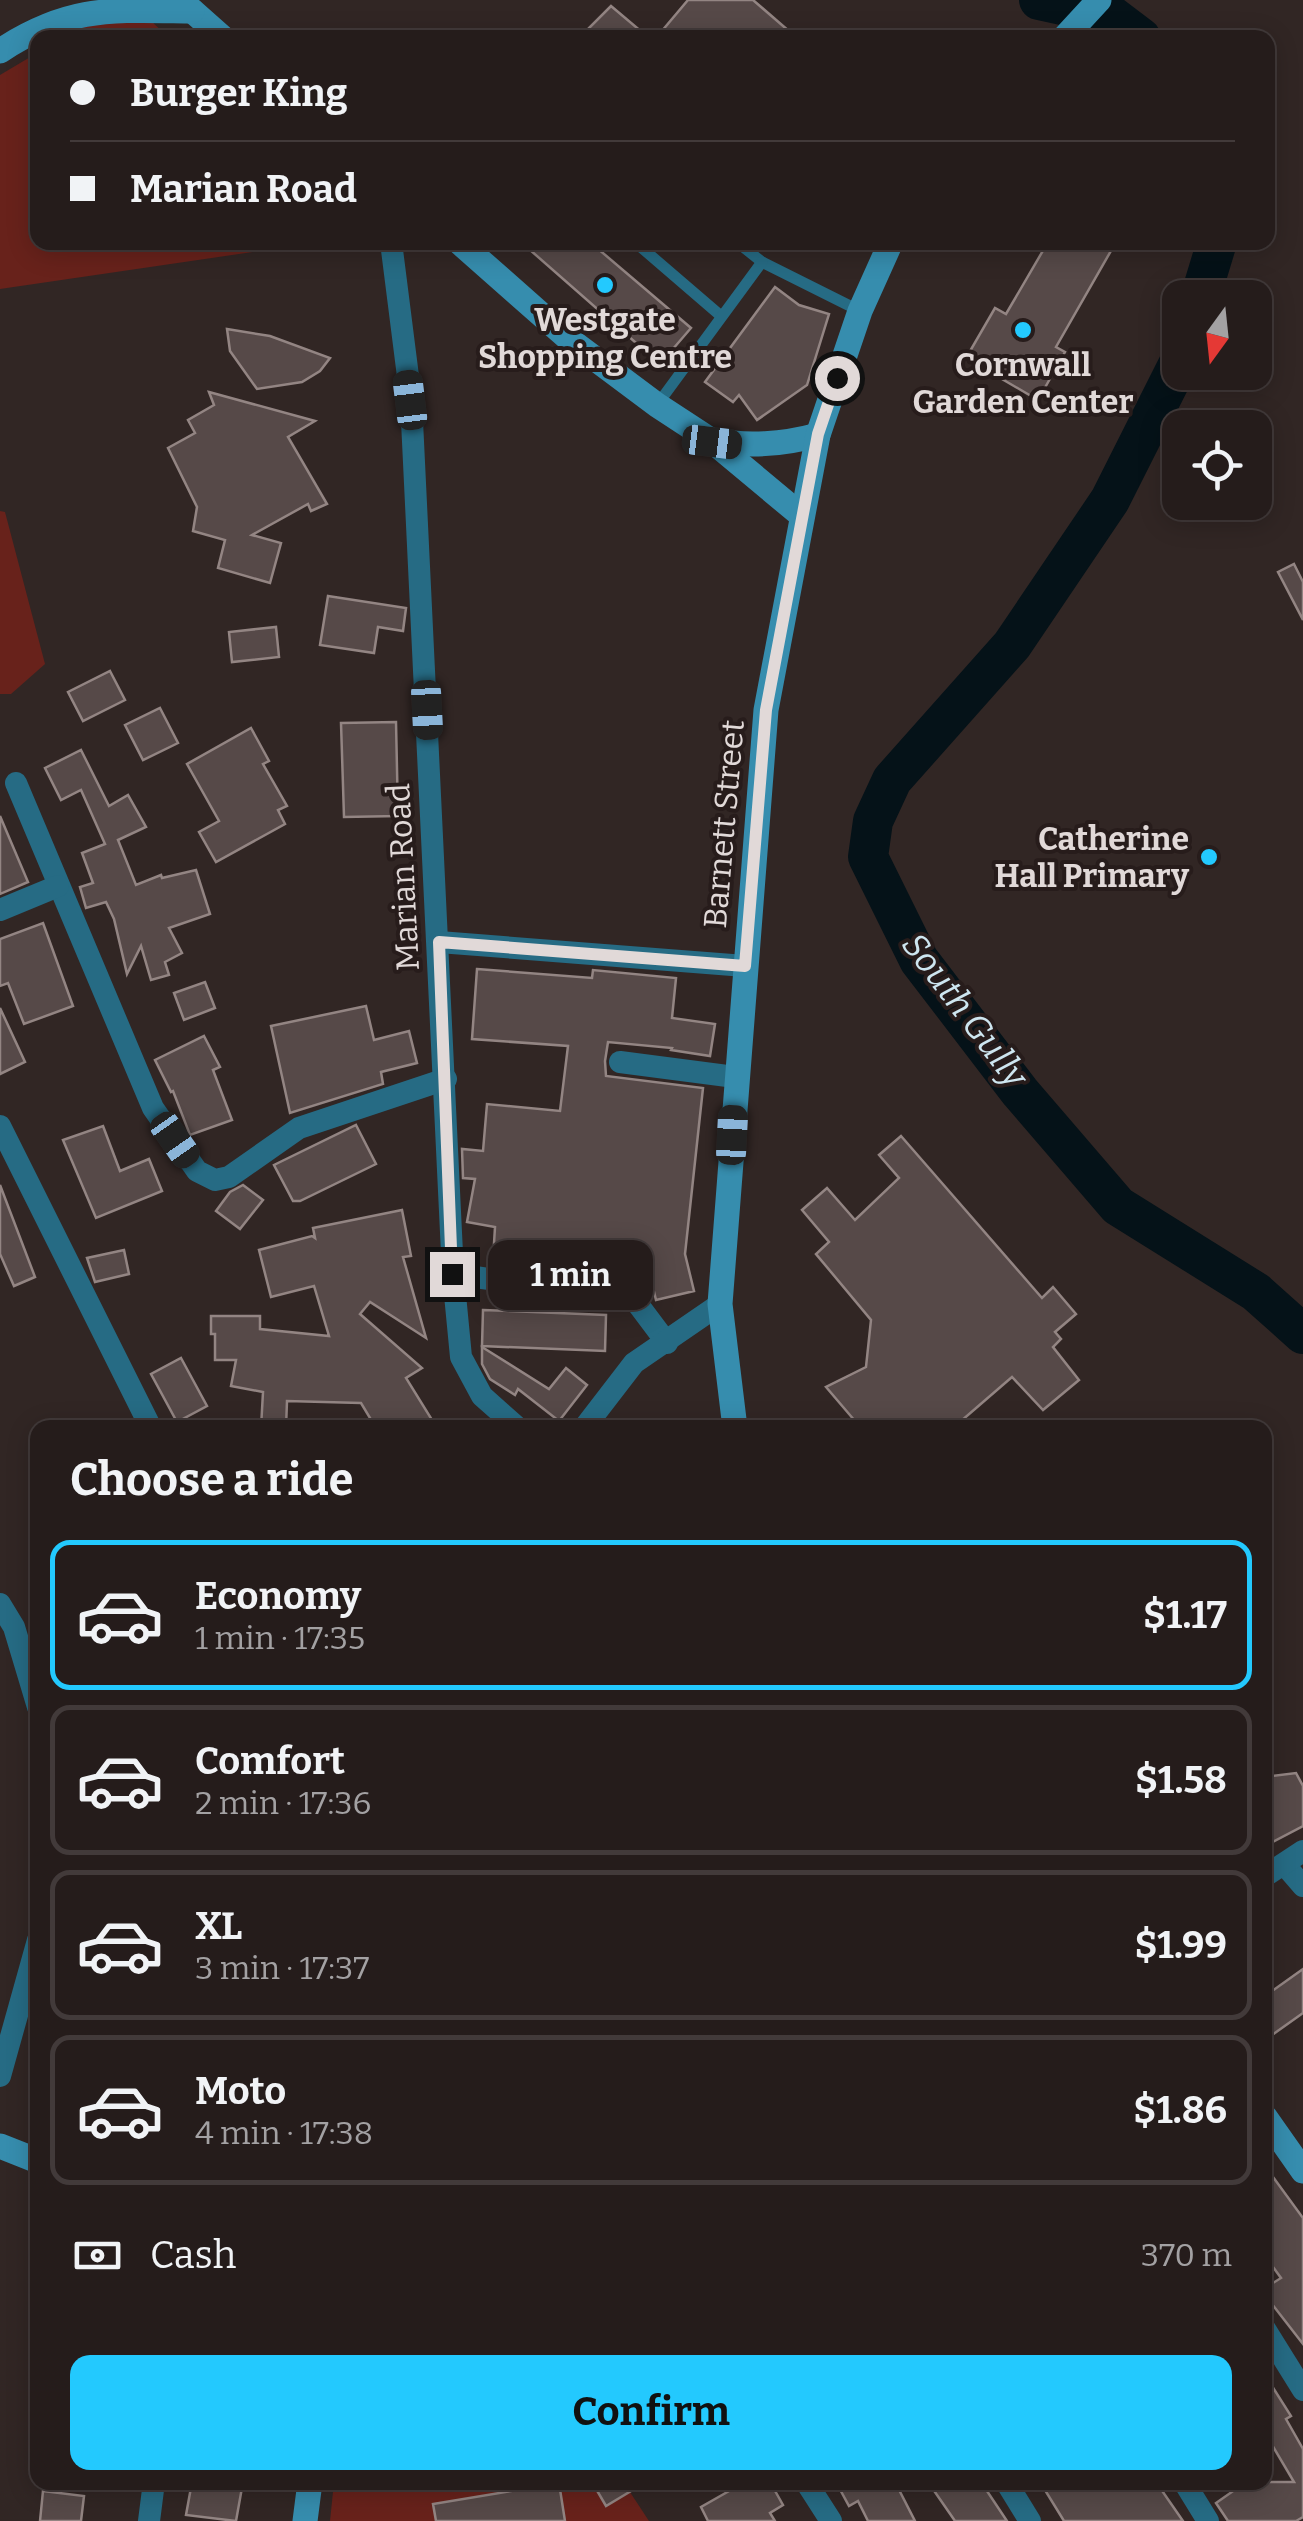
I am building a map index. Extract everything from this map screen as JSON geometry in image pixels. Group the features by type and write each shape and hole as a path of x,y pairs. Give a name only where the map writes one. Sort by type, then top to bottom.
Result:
{"main road":[{"path":"1071,30 1099,0"},
{"path":"39,30 56,21 97,10 186,6 214,30"},
{"path":"0,51 30,35"},
{"path":"468,250 570,340 712,442 802,516"},
{"name":"Barnett Street","path":"734,1420 720,1304 766,710 818,434 860,312 887,250"},
{"path":"712,442 746,446 786,443 818,434"},
{"path":"1272,2127 1303,2171"},
{"path":"0,2146 30,2158"},
{"path":"306,2521 309,2490"}],"street":[{"name":"Marian Road","path":"392,250 410,400 446,1079 452,1274 461,1356 482,1396 509,1420"},
{"path":"16,783 153,1108 197,1172 215,1180 228,1177 299,1128 446,1079"},
{"path":"0,910 58,886"},
{"path":"439,942 745,966"},
{"path":"620,1062 735,1077"},
{"path":"0,1126 148,1420"},
{"path":"452,1274 634,1299 666,1343"},
{"path":"590,1420 634,1362 720,1304"},
{"path":"0,1604 14,1627 30,1680"},
{"path":"1284,1864 1303,1886"},
{"path":"0,2076 30,1969"},
{"path":"1272,2340 1303,2390"},
{"path":"149,2521 153,2490"},
{"path":"811,2490 831,2521"},
{"path":"1011,2490 1030,2521"},
{"path":"1189,2490 1208,2521"}],"lane":[{"path":"644,250 721,316"},
{"path":"746,250 762,262 860,312"},
{"path":"657,406 762,262"}],"shaded area":[{"path":"95,18 149,19 161,30 76,30"},
{"path":"30,57 30,250 266,250 0,289 0,75"},
{"path":"0,511 5,512 45,664 11,694 0,694"},
{"path":"333,2490 629,2490 649,2521 330,2521"}],"building":[{"path":"688,0 753,0 788,30 663,30"},
{"path":"611,6 640,30 587,30"},
{"name":"Westgate Shopping Centre","path":"530,250 599,250 691,328 660,364"},
{"name":"Cornwall Garden Center","path":"1043,250 1111,250 1056,347 1065,352 1038,400 966,358 995,308 1006,314"},
{"path":"775,287 799,305 829,314 807,385 757,420 739,395 733,402 705,382"},
{"path":"227,329 270,336 330,358 320,371 302,382 257,389 230,351"},
{"path":"209,392 315,421 288,437 327,504 311,511 308,504 252,535 281,543 270,583 218,568 225,540 193,531 197,507 168,448 195,433 188,420 214,405"},
{"path":"1294,564 1303,582 1303,620 1278,572"},
{"path":"328,596 406,608 403,631 378,627 374,653 320,645"},
{"path":"276,627 279,657 232,662 229,632"},
{"path":"110,671 125,700 83,721 68,692"},
{"path":"160,708 178,743 143,760 125,725"},
{"path":"396,722 398,816 344,817 341,723"},
{"path":"251,728 269,761 263,764 287,806 278,810 285,824 216,862 199,832 219,821 187,764"},
{"path":"81,750 109,806 128,795 146,827 118,840 136,885 161,875 162,878 196,870 210,914 169,928 182,953 165,962 169,975 151,980 141,946 127,974 106,902 86,908 80,887 93,883 82,853 105,844 81,790 61,800 45,768"},
{"path":"0,816 28,882 0,894"},
{"path":"43,923 73,1006 24,1024 8,983 0,986 0,939"},
{"path":"477,969 592,978 593,970 676,978 672,1018 715,1024 710,1056 608,1042 605,1061 606,1076 703,1088 685,1254 694,1291 656,1300 649,1271 493,1260 495,1227 467,1222 475,1179 463,1178 462,1149 483,1151 487,1104 560,1111 568,1046 472,1039"},
{"path":"205,982 215,1008 184,1020 174,993"},
{"path":"366,1006 374,1040 409,1031 417,1063 381,1072 383,1084 290,1113 271,1026"},
{"path":"0,1008 25,1062 0,1074"},
{"path":"204,1036 220,1067 213,1070 232,1120 190,1135 173,1091 155,1060"},
{"path":"356,1125 376,1164 293,1201 274,1165"},
{"path":"103,1126 120,1171 149,1159 162,1191 96,1218 63,1140"},
{"path":"901,1136 1042,1298 1053,1287 1076,1314 1055,1332 1061,1339 1053,1347 1079,1380 1043,1410 1012,1377 962,1420 854,1420 826,1387 866,1367 871,1320 816,1254 829,1242 802,1210 827,1188 855,1220 899,1178 879,1155"},
{"path":"0,1185 35,1277 14,1286 0,1254"},
{"path":"243,1185 263,1200 240,1229 216,1211 230,1192"},
{"path":"402,1210 411,1256 403,1257 426,1338 370,1302 360,1314 422,1368 406,1378 432,1420 371,1420 361,1403 287,1401 286,1420 261,1420 263,1392 231,1386 236,1360 215,1360 211,1316 260,1316 260,1329 329,1336 314,1286 271,1297 259,1250 315,1238 313,1228"},
{"path":"124,1250 129,1274 95,1282 87,1258"},
{"path":"483,1310 606,1315 605,1351 482,1346"},
{"path":"482,1347 549,1389 566,1368 587,1385 558,1420 518,1389 515,1395 490,1379 482,1364"},
{"path":"181,1358 207,1406 176,1420 151,1374"},
{"path":"1296,1773 1303,1786 1303,1826 1272,1842 1272,1776"},
{"path":"1303,1969 1303,2013 1272,2035 1272,1991"},
{"path":"1272,2176 1303,2218 1303,2344 1272,2304 1272,2284 1281,2278 1272,2266"},
{"path":"1272,2386 1291,2416 1286,2419 1303,2449 1303,2517 1296,2521 1228,2521 1216,2503 1235,2490 1272,2490 1272,2482 1294,2482 1272,2445"},
{"path":"191,2490 242,2490 236,2521 186,2515"},
{"path":"517,2490 560,2490 565,2521 436,2521 433,2504"},
{"path":"597,2490 633,2490 606,2506"},
{"path":"731,2490 775,2490 783,2505 770,2513 775,2521 708,2521 701,2507"},
{"path":"840,2490 899,2490 915,2521 868,2521 858,2501 849,2506"},
{"path":"934,2490 986,2490 1007,2521 955,2521"},
{"path":"1045,2490 1162,2490 1183,2521 1064,2521"},
{"path":"43,2491 84,2496 81,2521 40,2521"}],"waterway":[{"name":"South Gully","path":"1039,0 1112,16 1130,30"},
{"name":"South Gully","path":"1205,280 1215,250"},
{"name":"South Gully","path":"1165,390 1110,500 1012,645 892,780 873,821 868,857 919,960 1020,1092 1118,1206 1256,1292 1303,1334"}],"place":[{"name":"Westgate Shopping Centre","path":"605,285"},
{"name":"Cornwall Garden Center","path":"1023,330"},
{"name":"Catherine Hall Primary","path":"1209,857"}],"route":[{"path":"452,1274 439,942 745,966 766,710 818,434 837,378"}]}
